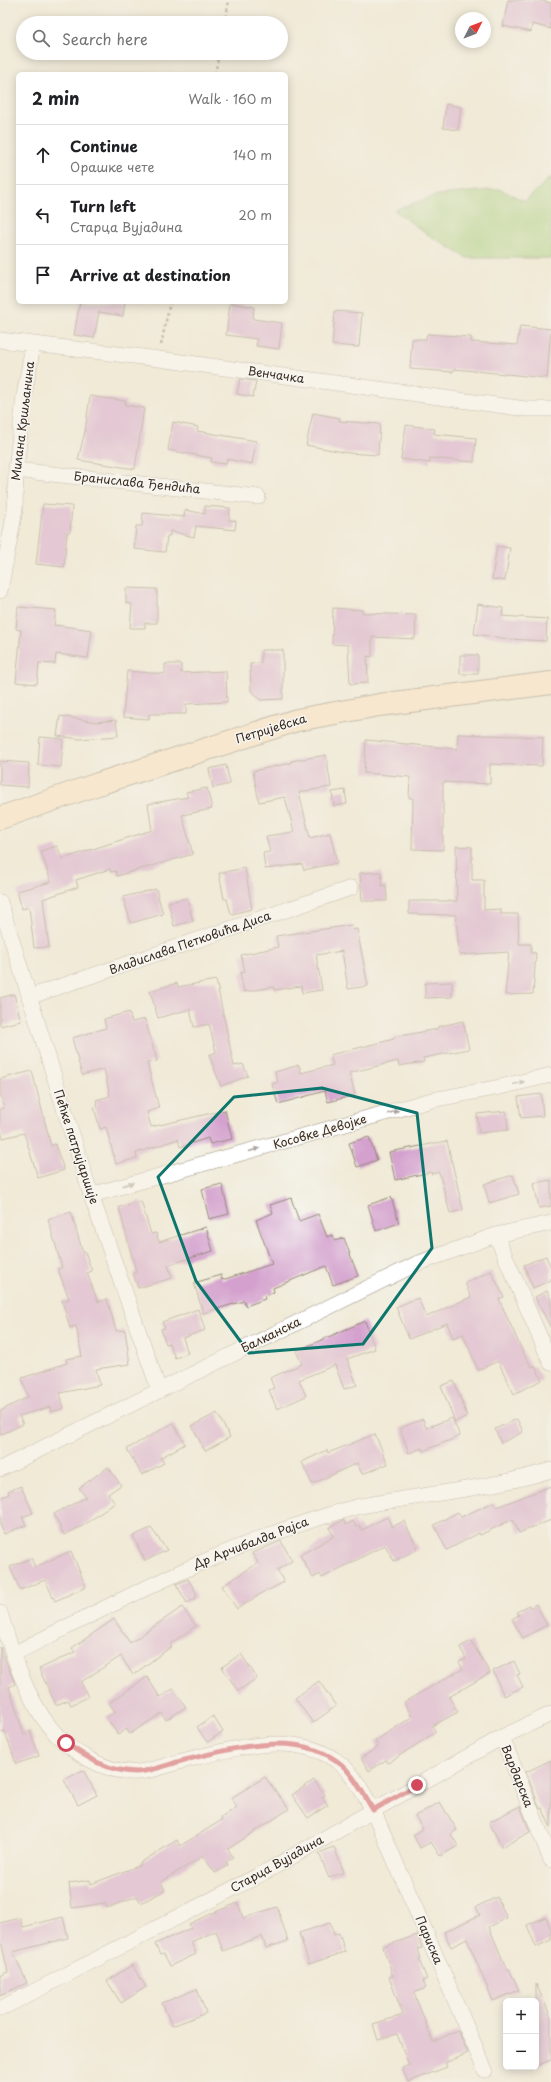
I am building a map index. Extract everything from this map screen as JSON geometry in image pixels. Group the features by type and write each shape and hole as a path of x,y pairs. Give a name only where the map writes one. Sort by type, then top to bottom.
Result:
{"main road":[{"name":"Петријевска","path":"0,818 98,784 297,720 379,705 551,683"}],"street":[{"name":"Венчачка","path":"0,340 159,359 526,409 551,409"},
{"name":"Милана Кршљанина","path":"0,591 15,510 16,470 24,396 33,345"},
{"name":"Бранислава Ђендића","path":"16,470 258,497"},
{"name":"Владислава Петковића Диса","path":"29,998 351,888"},
{"name":"Пећке патријаршије","path":"0,902 91,1195 159,1390"},
{"name":"Косовке Девојке","path":"91,1195 432,1100 500,1088 551,1075"},
{"name":"Балканска","path":"0,1469 416,1264 496,1235 551,1223"},
{"path":"496,1235 551,1363"},
{"name":"Др Арчибалда Рајса","path":"13,1654 156,1582 208,1558 286,1527 351,1508 486,1486 526,1478 551,1470"},
{"name":"Париска","path":"0,1613 13,1654 34,1703 50,1727 66,1743 98,1763 112,1769 137,1772 224,1752 269,1744 301,1747 323,1754 341,1765 358,1785 373,1810 485,2070"},
{"name":"Старца Вујадина","path":"0,2009 267,1872 373,1810 502,1738 551,1714"},
{"name":"Вардарска","path":"502,1738 551,1860"}],"path":[{"path":"226,16 229,0"},
{"path":"214,72 217,60"},
{"path":"159,359 170,304"}],"highlighted area":[{"path":"322,1088 417,1113 432,1248 363,1344 249,1353 196,1281 158,1177 234,1097"}],"green space":[{"path":"551,177 551,258 467,258 427,234 394,210 438,195 499,189 525,201"}],"building":[{"path":"508,0 538,0 551,3 551,29 532,24 531,32 503,26"},
{"path":"446,104 461,107 458,130 443,128"},
{"path":"80,304 125,304 123,316 99,312 94,338 74,335"},
{"path":"230,304 254,307 253,319 282,323 279,349 256,346 257,339 226,335"},
{"path":"335,311 362,313 359,347 332,345"},
{"path":"520,326 551,329 547,378 454,369 453,372 410,369 412,339 426,339 427,334 471,337 471,342 517,345"},
{"path":"240,379 256,381 253,397 237,394"},
{"path":"90,396 126,401 125,405 144,408 135,469 78,460 85,431"},
{"path":"313,413 340,418 339,421 380,424 378,455 348,453 306,445"},
{"path":"173,422 198,427 197,431 256,441 252,464 227,459 226,464 211,462 212,458 168,450"},
{"path":"406,425 435,429 434,434 476,438 474,462 430,458 430,463 401,459"},
{"path":"43,504 72,506 70,532 67,532 64,567 36,564"},
{"path":"205,506 230,508 229,520 236,521 235,530 196,526 194,537 170,531 170,536 167,536 165,552 134,549 136,526 142,526 143,513 184,517 185,510 205,514"},
{"path":"497,546 510,548 505,581 492,579"},
{"path":"126,588 157,589 157,623 145,623 145,628 130,628 132,604 126,603"},
{"path":"478,604 503,608 502,616 547,619 546,641 509,639 474,634"},
{"path":"18,607 56,610 54,625 92,630 88,658 56,654 55,664 39,663 37,684 16,682 21,630 16,629"},
{"path":"333,608 362,610 362,613 416,615 415,639 372,637 372,657 367,656 368,683 350,684 348,645 332,644"},
{"path":"261,650 283,650 283,699 261,700 251,691 250,664 261,663"},
{"path":"460,655 478,655 478,674 460,674"},
{"path":"165,664 181,664 181,673 226,671 227,702 186,704 186,714 149,714 149,719 123,717 127,671 165,674"},
{"path":"60,716 96,722 116,720 118,736 80,739 57,736"},
{"path":"458,734 543,737 542,766 490,764 490,784 443,782 443,850 412,849 413,798 409,798 410,777 364,773 366,740 457,749"},
{"path":"40,737 63,739 61,767 38,765"},
{"path":"326,755 331,787 299,792 310,838 330,833 337,863 304,870 302,864 265,869 263,853 270,852 266,836 294,832 285,797 259,802 253,771 291,763 291,761"},
{"path":"0,761 29,763 28,787 0,785"},
{"path":"226,765 230,784 213,788 209,769"},
{"path":"207,788 212,809 182,815 193,854 117,876 116,871 111,872 110,869 76,880 78,887 43,899 49,947 34,948 29,907 22,909 17,891 51,882 41,851 57,846 62,859 152,830 148,804 188,797 186,792"},
{"path":"345,790 347,804 334,806 332,792"},
{"path":"456,846 472,847 472,880 484,880 484,910 501,909 501,914 518,914 519,944 531,944 531,953 536,953 533,994 505,995 509,952 459,955 456,915 409,914 409,901 457,901"},
{"path":"245,868 252,909 231,914 227,899 224,899 219,873"},
{"path":"381,872 382,886 386,885 387,901 362,901 360,873"},
{"path":"156,889 163,914 131,923 123,897"},
{"path":"187,898 193,921 174,926 168,902"},
{"path":"352,925 353,930 357,929 368,986 348,989 342,951 316,955 322,990 302,993 301,986 274,990 274,987 244,992 240,973 245,972 241,955 278,947 276,936"},
{"path":"216,980 234,1066 243,1064 248,1076 221,1086 209,1055 216,1052 209,1024 194,1027 190,1009 158,1018 150,991 177,983 178,987"},
{"path":"452,982 452,997 425,998 425,983"},
{"path":"14,994 21,1021 0,1026 0,998"},
{"path":"129,1012 132,1022 145,1019 157,1061 147,1063 159,1108 147,1112 151,1127 225,1110 232,1139 210,1144 208,1138 180,1147 178,1139 136,1153 137,1158 116,1164 106,1127 100,1129 94,1107 98,1106 96,1100 110,1096 104,1069 82,1075 72,1038 106,1028 104,1019"},
{"path":"463,1021 469,1049 423,1058 424,1062 399,1066 398,1061 349,1073 355,1095 328,1102 325,1091 278,1104 272,1084 278,1082 275,1072 299,1065 301,1073 333,1065 330,1055 394,1039 394,1037 438,1029 437,1027"},
{"path":"32,1071 51,1146 55,1144 64,1170 38,1178 24,1133 3,1138 0,1127 0,1109 4,1108 0,1092 0,1079"},
{"path":"541,1094 543,1116 521,1118 518,1097"},
{"path":"506,1111 508,1130 479,1133 477,1114"},
{"path":"369,1137 377,1160 357,1167 349,1143"},
{"path":"447,1141 463,1210 450,1213 439,1172 431,1174 431,1172 395,1180 389,1152"},
{"path":"513,1175 519,1194 489,1203 484,1184"},
{"path":"551,1180 551,1206 539,1208 534,1183"},
{"path":"222,1184 229,1214 209,1219 202,1189"},
{"path":"391,1197 399,1223 376,1231 368,1205"},
{"path":"291,1198 299,1221 318,1214 327,1237 332,1235 335,1241 344,1238 358,1276 333,1285 326,1266 273,1288 274,1292 264,1296 265,1299 246,1306 244,1301 203,1313 194,1283 221,1275 222,1280 272,1264 256,1220 273,1213 270,1205"},
{"path":"141,1201 151,1234 156,1233 159,1242 206,1227 213,1251 168,1265 172,1278 138,1288 133,1273 136,1272 119,1207"},
{"path":"71,1212 83,1253 85,1252 92,1271 87,1273 98,1302 107,1299 116,1331 125,1330 130,1364 96,1369 100,1385 60,1393 64,1408 51,1412 50,1407 19,1416 23,1424 0,1435 0,1411 28,1397 22,1378 67,1363 66,1359 82,1356 76,1326 70,1328 62,1301 69,1299 58,1269 62,1267 48,1219"},
{"path":"546,1256 551,1268 551,1280 533,1288 524,1265"},
{"path":"491,1271 504,1297 499,1299 525,1357 532,1367 535,1366 542,1380 514,1394 498,1361 478,1370 463,1334 453,1338 447,1323 409,1339 396,1307 418,1298 426,1317 471,1297 465,1283"},
{"path":"547,1291 551,1299 551,1328 535,1297"},
{"path":"198,1309 205,1330 183,1338 188,1353 175,1358 169,1343 166,1344 161,1329 165,1328 162,1322"},
{"path":"365,1321 375,1349 347,1359 357,1385 344,1389 335,1365 299,1380 306,1396 277,1409 269,1390 274,1388 270,1378 302,1364 296,1351"},
{"path":"454,1381 467,1416 455,1422 441,1386"},
{"path":"217,1413 230,1437 205,1451 192,1426"},
{"path":"452,1418 460,1436 423,1451 422,1448 409,1453 400,1428 423,1419 426,1428"},
{"path":"517,1419 523,1432 501,1443 495,1429"},
{"path":"173,1423 185,1444 160,1458 164,1463 142,1475 127,1449"},
{"path":"375,1434 388,1464 362,1474 357,1463 312,1484 302,1462 327,1450 328,1453"},
{"path":"108,1467 121,1485 108,1494 115,1503 84,1525 64,1535 54,1514 86,1497 79,1488"},
{"path":"21,1486 33,1513 22,1517 26,1525 4,1534 0,1524 0,1498 9,1494 8,1491"},
{"path":"551,1486 551,1520 519,1533 513,1519 480,1535 479,1533 447,1550 434,1525 458,1512 461,1517 494,1502 497,1507"},
{"path":"387,1517 392,1527 404,1521 418,1549 394,1561 385,1545 322,1578 320,1574 313,1578 300,1555 334,1536 329,1528 343,1520 346,1525 353,1521 356,1527 359,1525 362,1530"},
{"path":"151,1528 167,1550 145,1561 133,1536"},
{"path":"281,1541 292,1561 277,1570 284,1582 269,1590 268,1589 237,1609 222,1586 258,1563 252,1553"},
{"path":"71,1551 86,1587 55,1601 45,1580 20,1590 10,1567 31,1558 35,1567"},
{"path":"188,1579 196,1593 196,1598 187,1603 176,1584"},
{"path":"536,1604 547,1625 523,1638 512,1619 519,1615 517,1612 529,1605 530,1608"},
{"path":"182,1607 196,1626 170,1644 172,1646 133,1675 121,1656 81,1682 88,1697 71,1705 68,1700 56,1705 39,1669 75,1652 72,1648 114,1619 130,1643"},
{"path":"471,1641 490,1673 449,1697 458,1712 432,1726 436,1732 388,1763 386,1760 369,1771 361,1758 378,1747 375,1741 412,1717 404,1702 463,1669 459,1662 466,1659 460,1647"},
{"path":"0,1647 15,1684 9,1687 24,1734 30,1731 39,1756 16,1764 5,1731 0,1732"},
{"path":"241,1654 257,1678 238,1691 222,1667"},
{"path":"514,1661 520,1674 517,1675 523,1687 504,1696 493,1671"},
{"path":"147,1677 160,1697 173,1689 186,1707 166,1720 162,1713 130,1734 126,1729 118,1735 106,1717 115,1712 109,1703"},
{"path":"319,1681 336,1706 313,1723 295,1698"},
{"path":"213,1716 223,1732 207,1742 197,1727"},
{"path":"551,1760 551,1828 542,1808 540,1809 526,1772"},
{"path":"83,1770 97,1795 78,1805 64,1780"},
{"path":"265,1777 289,1809 228,1849 233,1857 226,1862 228,1865 215,1873 203,1856 161,1882 165,1890 141,1903 137,1896 107,1908 105,1903 72,1908 69,1883 90,1880 91,1884 141,1865 140,1863 177,1840 180,1846 222,1820 221,1818 237,1807 231,1798"},
{"path":"314,1780 325,1795 322,1797 328,1805 308,1818 292,1795"},
{"path":"440,1802 457,1830 451,1834 458,1846 440,1856 431,1842 420,1848 413,1835 423,1829 415,1816"},
{"path":"520,1806 530,1832 502,1847 489,1822"},
{"path":"334,1847 344,1872 329,1878 319,1853"},
{"path":"497,1897 507,1918 489,1927 507,1970 509,1969 519,1990 493,2001 467,1939 451,1947 444,1932 480,1915 476,1907"},
{"path":"238,1903 243,1918 277,1907 288,1941 266,1948 262,1936 223,1951 216,1931 191,1942 196,1954 170,1966 164,1954 160,1955 155,1944 191,1928 189,1924"},
{"path":"63,1917 68,1938 13,1952 27,1983 0,1995 0,1976 8,1972 0,1937 0,1923 20,1918 23,1927"},
{"path":"546,1917 551,1929 551,1940 536,1947 527,1925"},
{"path":"330,1923 334,1935 339,1933 345,1952 309,1964 299,1933"},
{"path":"417,1935 422,1948 418,1949 421,1959 419,1960 427,1979 423,1981 426,1988 414,1993 433,2042 458,2030 468,2053 445,2063 447,2067 408,2082 402,2068 409,2065 397,2034 378,2040 373,2024 403,2015 389,1977 393,1976 383,1947"},
{"path":"132,1965 146,1987 121,2003 107,1981"},
{"path":"536,1984 551,2017 551,2060 539,2065 539,1998 536,1998"},
{"path":"197,1989 206,2013 172,2026 162,2003"}],"route":[{"path":"66,1743 82,1754 112,1769 137,1772 224,1752 269,1744 301,1747 323,1754 341,1765 362,1790 373,1810 417,1785"}]}
